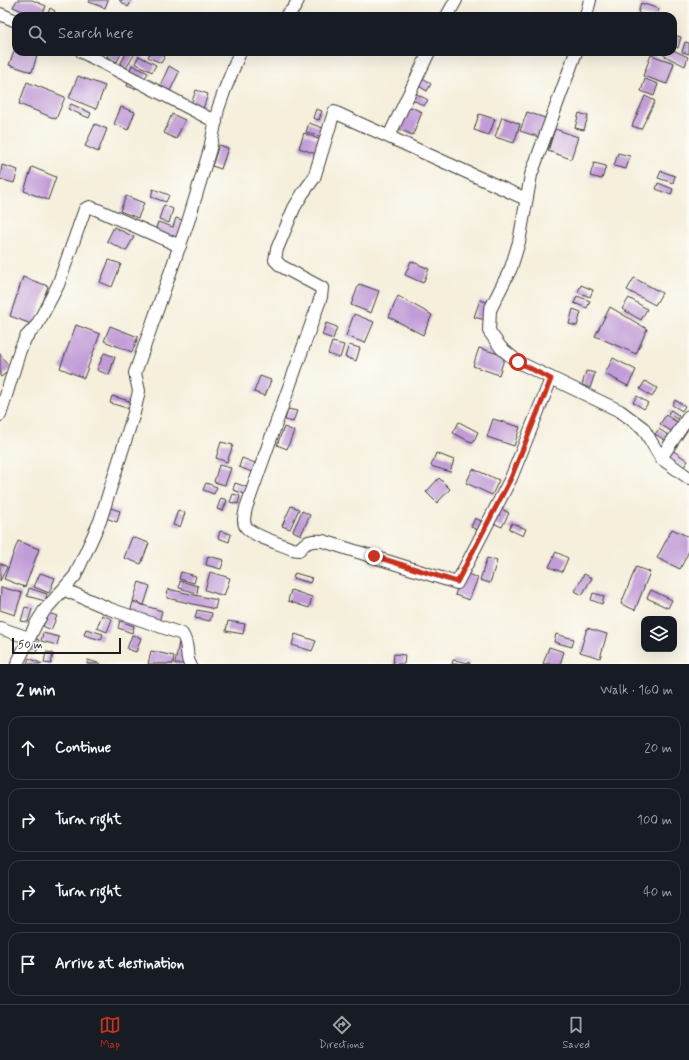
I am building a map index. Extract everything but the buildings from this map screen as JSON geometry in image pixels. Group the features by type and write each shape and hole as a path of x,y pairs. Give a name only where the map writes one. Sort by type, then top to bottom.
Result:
{"street":[{"path":"290,12 298,0"},
{"path":"449,12 456,0"},
{"path":"587,12 590,0"},
{"path":"0,14 12,19"},
{"path":"90,56 216,122"},
{"path":"17,664 44,611 65,590 75,576 87,552 111,489 139,391 135,373 180,246 210,149 225,89 238,56"},
{"path":"390,136 427,56"},
{"path":"575,56 531,175 519,242 511,268 490,310 489,331 501,348 518,362 620,411 643,428 661,458 689,478"},
{"path":"526,199 390,136 334,112 314,178 294,208 277,249 275,260 281,266 322,288 322,297 246,508 244,518 246,526 253,532 292,549 299,550 304,544 312,540 323,541 457,582 511,478 551,379"},
{"path":"0,415 20,350 26,337 37,324 58,285 85,209 90,207 98,210 180,246"},
{"path":"661,458 689,416"},
{"path":"65,590 110,609 182,634 187,641 188,661 190,664"},
{"path":"0,628 29,638"}],"route":[{"path":"374,556 457,582 479,536 511,478 551,379 518,362"}]}
